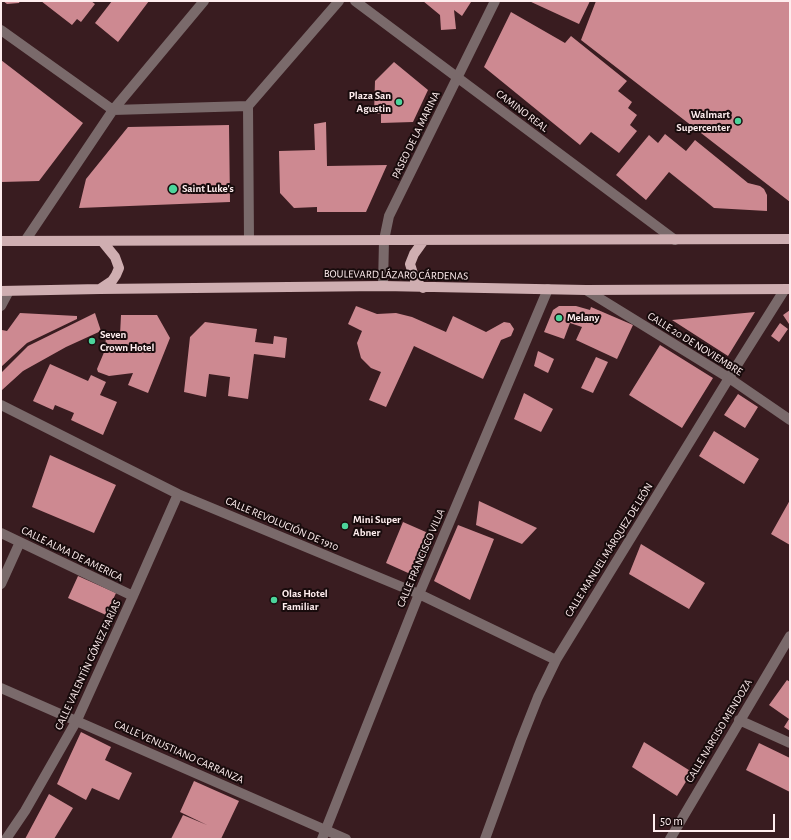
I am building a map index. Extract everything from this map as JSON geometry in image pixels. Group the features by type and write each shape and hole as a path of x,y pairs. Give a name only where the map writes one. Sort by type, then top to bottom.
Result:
{"main road":[{"path":"1,242 790,239"},
{"path":"423,288 415,280 410,264 414,254 424,240"},
{"path":"100,289 112,281 119,268 115,257 102,241"},
{"name":"BOULEVARD LÁZARO CÁRDENAS","path":"5,291 383,286 423,288 586,290 788,289"}],"street":[{"path":"24,241 113,110 204,1"},
{"path":"249,240 248,106 339,1"},
{"name":"CAMINO REAL","path":"355,1 675,240"},
{"name":"PASEO DE LA MARINA","path":"383,286 384,240 389,216 495,1"},
{"path":"1,30 113,110 248,106"},
{"name":"CALLE FRANCISCO VILLA","path":"324,834 419,594 548,289"},
{"name":"CALLE MANUEL MÁRQUEZ DE LEÓN","path":"485,839 538,697 556,660 729,378 788,289"},
{"name":"CALLE 20 DE NOVIEMBRE","path":"586,290 729,378 790,420"},
{"path":"1,306 5,291"},
{"name":"CALLE REVOLUCIÓN DE 1910","path":"1,405 178,494 419,594 556,660"},
{"name":"CALLE VALENTÍN GÓMEZ FARÍAS","path":"6,839 25,811 77,720 178,494"},
{"name":"CALLE ALMA DE AMERICA","path":"1,533 133,596"},
{"path":"1,584 20,542"},
{"name":"CALLE NARCISO MENDOZA","path":"670,839 790,636"},
{"name":"CALLE VENUSTIANO CARRANZA","path":"1,688 77,720 324,834 346,839"},
{"path":"739,720 790,743"}],"building":[{"path":"3,1 20,1 19,3 7,4"},
{"path":"41,1 91,1 95,4 81,22 77,19 72,25"},
{"path":"112,1 149,1 118,42 95,23"},
{"path":"423,1 471,2 462,16 454,10 456,29 441,30 440,15"},
{"path":"529,1 590,1 579,24"},
{"name":"Walmart Supercenter","path":"596,1 790,1 790,202 581,40"},
{"path":"511,12 565,43 571,36 627,81 618,91 632,102 628,108 637,115 630,125 637,131 619,153 591,132 580,145 484,67"},
{"path":"1,60 83,123 39,181 1,182"},
{"name":"Plaza San Agustin","path":"394,62 428,90 413,122 381,123 381,114 374,114 375,81"},
{"path":"326,122 327,166 387,165 366,212 317,212 317,207 294,208 280,193 279,151 315,150 314,124"},
{"path":"229,125 230,202 79,208 86,179 128,127"},
{"path":"665,134 686,151 695,140 748,183 760,186 764,189 767,195 767,211 714,208 669,172 646,200 616,175 649,135 658,143"},
{"path":"356,306 377,314 396,313 412,317 446,332 453,316 486,332 504,322 510,323 514,329 511,336 501,340 483,379 414,346 386,407 369,400 381,372 371,368 361,358 357,343 362,331 348,324"},
{"path":"559,306 576,306 590,310 591,307 633,325 617,359 576,340 582,327 570,323 564,339 544,332 553,310"},
{"path":"790,310 790,323 789,324 783,315"},
{"path":"755,312 728,356 672,320"},
{"path":"20,313 77,316 77,319 27,343 1,367 1,332 2,330 7,331"},
{"path":"95,313 101,331 66,347 23,371 2,390 1,389 1,373 28,346"},
{"path":"121,315 157,315 170,338 148,393 128,385 133,373 109,376 98,372 97,369 105,350 106,336 120,335"},
{"path":"205,322 257,329 255,342 273,344 274,336 287,338 285,358 254,354 248,399 228,396 230,377 209,374 206,397 184,392 190,337"},
{"path":"780,323 788,329 779,342 771,336"},
{"path":"660,345 713,378 682,428 629,395"},
{"path":"538,351 554,359 548,373 534,366"},
{"path":"596,357 608,362 593,393 581,388"},
{"path":"50,364 88,381 91,375 106,382 100,395 117,402 103,435 71,420 74,413 55,405 53,410 33,401"},
{"path":"524,393 553,409 541,432 514,419"},
{"path":"738,394 758,407 745,428 724,415"},
{"path":"714,431 759,459 744,484 699,456"},
{"path":"50,455 116,485 94,533 32,507"},
{"path":"790,500 790,545 771,534"},
{"path":"479,501 537,528 522,544 476,525"},
{"path":"403,522 435,536 417,577 386,563"},
{"path":"458,525 494,539 470,600 434,581"},
{"path":"641,544 705,583 689,609 629,574"},
{"path":"78,576 116,593 106,615 68,598"},
{"path":"787,680 790,682 790,731 784,727 789,719 769,705"},
{"path":"81,732 111,747 105,760 132,773 119,800 92,788 86,800 57,784"},
{"path":"644,742 692,772 677,796 632,767"},
{"path":"759,743 790,758 790,792 746,770"},
{"path":"194,781 239,801 221,839 171,839 183,815 207,825 180,812"},
{"path":"49,794 73,808 54,839 25,839"}],"place":[{"name":"Plaza San Agustin","path":"399,102"},
{"name":"Walmart Supercenter","path":"738,121"},
{"name":"Saint Luke's","path":"173,189"},
{"name":"Melany","path":"559,318"},
{"name":"Seven Crown Hotel","path":"92,341"},
{"name":"Mini Super Abner","path":"345,526"},
{"name":"Olas Hotel Familiar","path":"274,600"}]}
